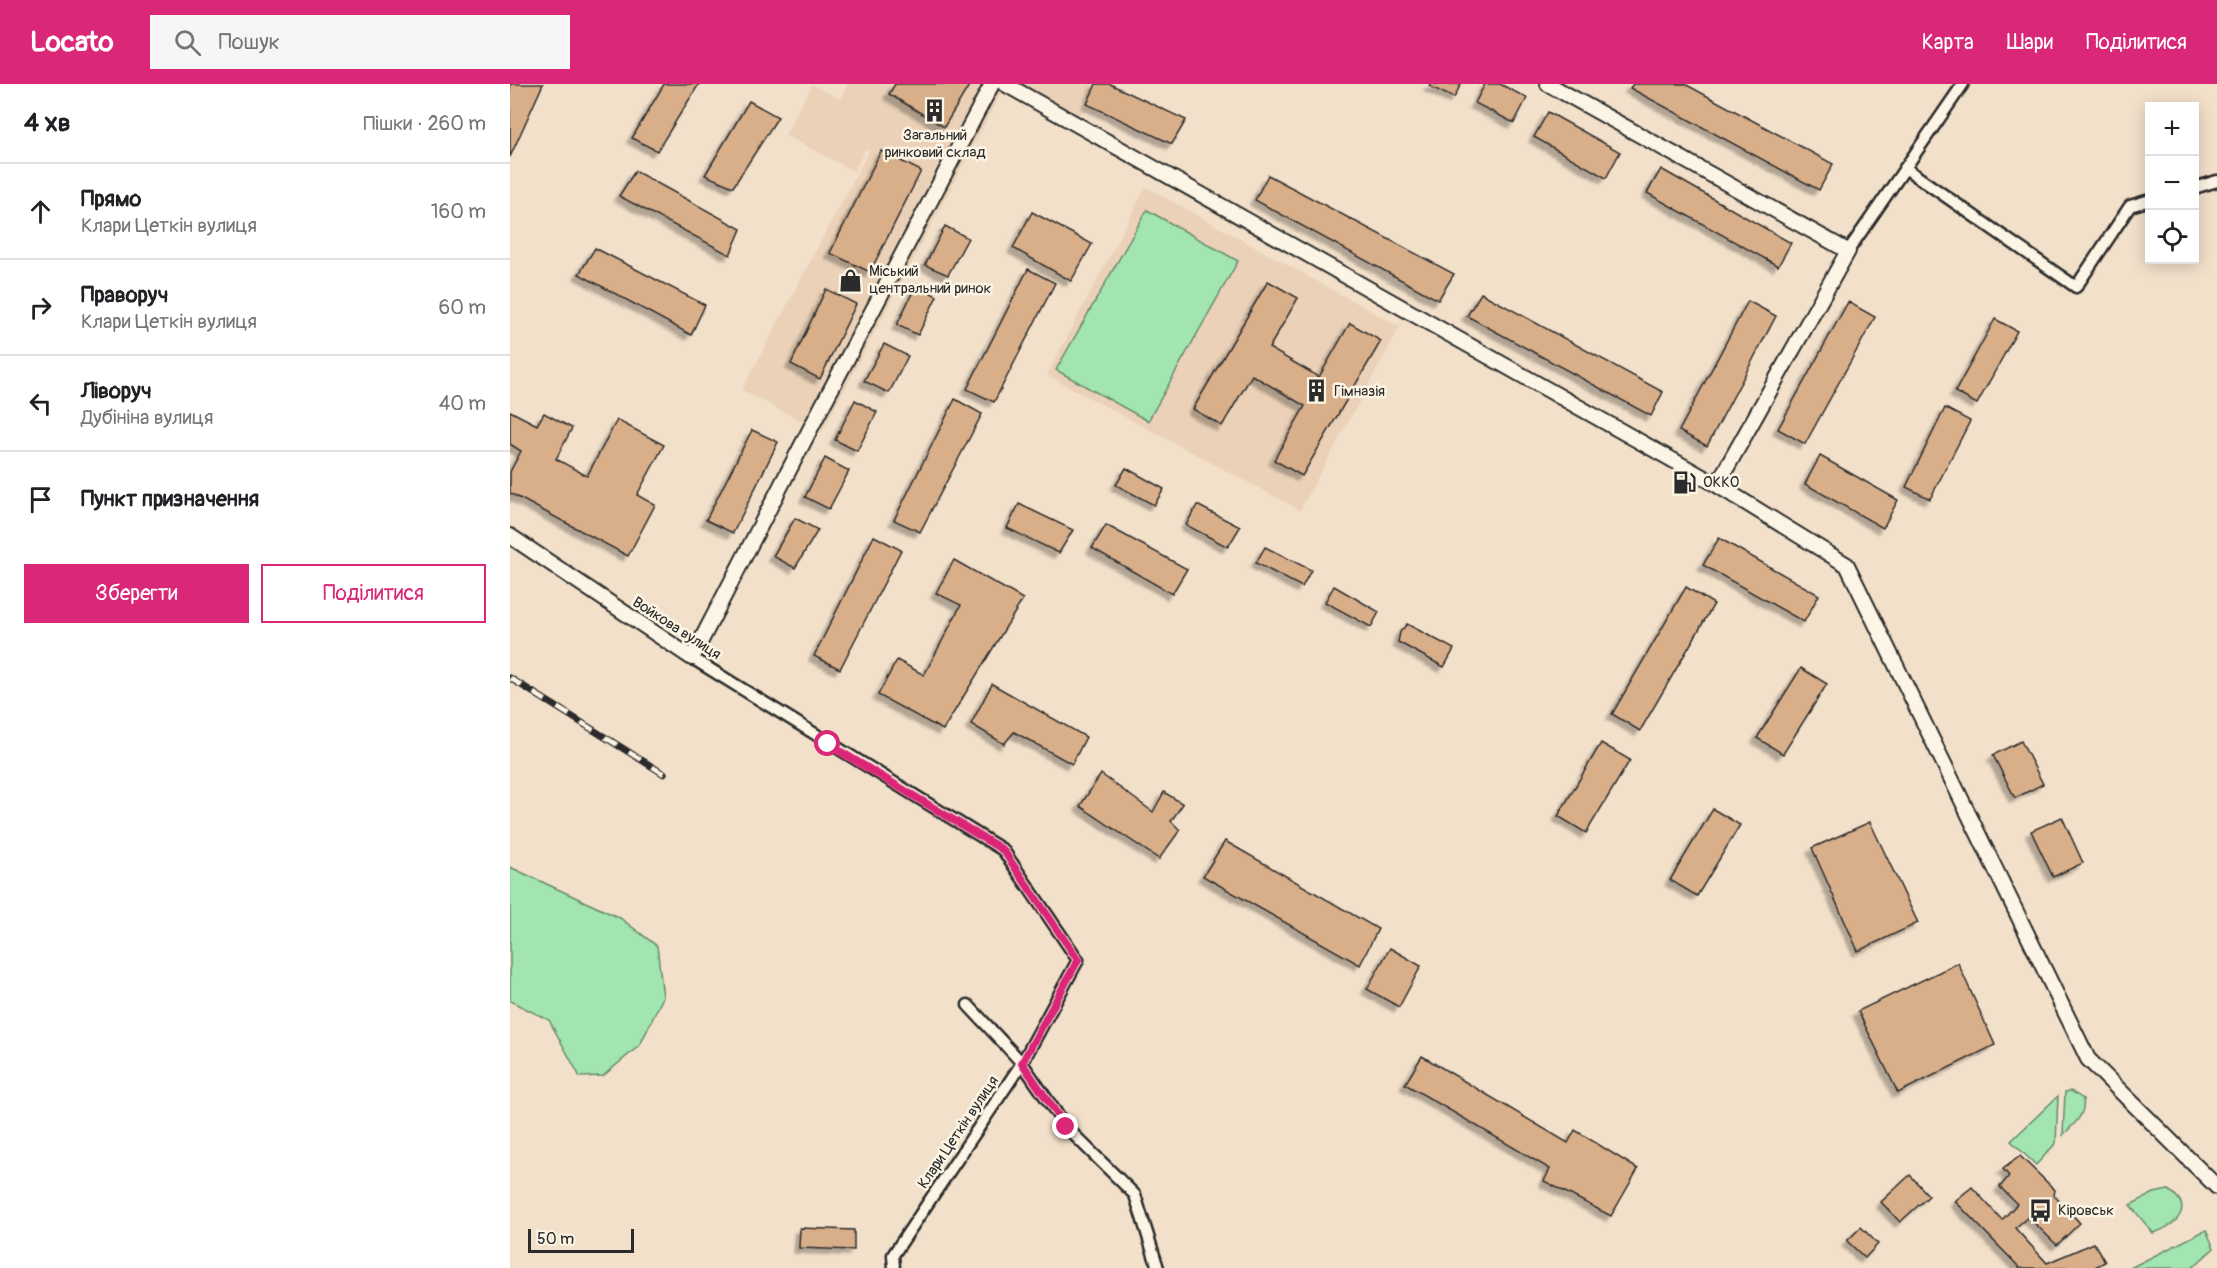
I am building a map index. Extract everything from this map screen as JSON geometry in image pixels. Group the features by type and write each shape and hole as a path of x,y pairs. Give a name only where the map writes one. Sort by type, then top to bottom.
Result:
{"street":[{"path":"692,658 992,84"},
{"path":"1005,84 1717,484 1847,565 2088,1059 2217,1187"},
{"path":"1548,84 1848,251"},
{"path":"1717,484 1848,251 1963,84"},
{"path":"1905,168 2076,287 2130,206 2145,202"},
{"path":"2199,186 2217,181"},
{"name":"Войкова вулиця","path":"510,536 692,658 828,744"},
{"name":"Клари Цеткін вулиця","path":"828,744 1003,850 1078,960 1022,1063 893,1254 894,1268"},
{"path":"968,1005 1022,1063 1066,1127 1135,1195 1158,1268"}],"shaded area":[{"name":"Міський центральний ринок","path":"848,84 1096,84 1072,130 1001,93 822,432 742,390 869,151 865,149 854,171 785,135 812,85 840,99"},
{"path":"1146,187 1400,327 1300,510 1047,375"}],"green space":[{"path":"1147,210 1238,261 1148,421 1056,370"},
{"path":"510,867 620,918 657,946 663,997 640,1045 603,1076 580,1077 549,1020 510,1001"},
{"path":"2071,1091 2083,1099 2083,1110 2063,1135 2065,1092"},
{"path":"2058,1096 2056,1143 2036,1165 2011,1141"},
{"path":"2168,1190 2181,1203 2180,1215 2169,1226 2153,1233 2130,1205 2154,1193"},
{"path":"2206,1230 2214,1248 2192,1268 2130,1268"}],"building":[{"path":"510,84 543,84 510,157"},
{"path":"664,84 699,84 657,151 632,138"},
{"name":"Загальний ринковий склад","path":"895,84 970,84 944,127 889,94"},
{"path":"1096,84 1110,84 1186,120 1172,144 1087,104"},
{"path":"1430,84 1461,84 1454,98 1429,86"},
{"path":"1485,84 1500,84 1527,98 1514,123 1475,103"},
{"path":"1633,84 1685,84 1833,164 1819,190 1630,88"},
{"path":"749,101 778,117 733,187 705,175"},
{"path":"1548,112 1620,152 1606,178 1534,137"},
{"path":"881,151 921,171 870,272 830,253"},
{"path":"1661,169 1791,243 1778,266 1647,193"},
{"path":"635,171 741,229 730,255 619,196"},
{"path":"1268,175 1454,274 1438,300 1255,200"},
{"path":"1032,212 1092,244 1071,281 1013,248"},
{"path":"945,226 968,238 948,275 925,265"},
{"path":"595,248 705,305 691,335 579,274"},
{"path":"1028,269 1055,283 994,402 967,389"},
{"name":"Гімназія","path":"1268,281 1298,298 1269,348 1319,377 1350,323 1381,341 1302,476 1274,460 1305,406 1252,375 1222,426 1193,409"},
{"path":"916,285 937,296 918,335 897,325"},
{"path":"826,289 856,304 820,379 791,364"},
{"path":"1481,293 1663,392 1651,416 1467,316"},
{"path":"1748,301 1776,316 1707,446 1679,431"},
{"path":"1848,302 1875,317 1805,444 1778,429"},
{"path":"1995,319 2017,331 1977,404 1955,392"},
{"path":"884,344 908,356 889,393 864,381"},
{"path":"955,399 982,414 920,532 894,520"},
{"path":"855,400 877,412 857,451 835,440"},
{"path":"1945,408 1970,421 1930,499 1906,487"},
{"path":"510,411 537,425 544,413 572,428 556,459 587,476 617,420 664,445 637,495 655,505 628,556 510,493 510,472 521,451 510,444"},
{"path":"752,430 778,442 733,533 706,520"},
{"path":"1820,456 1898,500 1883,528 1805,484"},
{"path":"825,458 849,471 829,509 805,497"},
{"path":"1126,468 1164,489 1154,505 1116,485"},
{"path":"1019,504 1073,530 1059,553 1007,528"},
{"path":"1197,505 1240,527 1228,547 1186,525"},
{"path":"795,518 818,530 795,568 773,556"},
{"path":"1106,525 1187,569 1172,594 1092,548"},
{"path":"874,536 901,550 840,669 814,656"},
{"path":"1719,538 1819,595 1804,622 1703,565"},
{"path":"1265,547 1311,570 1302,587 1256,563"},
{"path":"954,560 1023,599 943,730 878,695 897,660 924,675 961,605 936,593"},
{"path":"1334,586 1379,612 1371,627 1325,602"},
{"path":"1686,587 1714,604 1640,731 1612,714"},
{"path":"1407,624 1454,649 1444,667 1398,642 1400,632"},
{"path":"1801,668 1827,684 1783,754 1757,738"},
{"path":"992,684 1086,737 1072,764 1014,732 1004,744 971,724"},
{"path":"2021,741 2043,784 2015,798 1993,755"},
{"path":"1601,743 1630,760 1586,833 1558,816"},
{"path":"1101,774 1153,812 1164,792 1183,804 1171,821 1180,830 1159,859 1080,806"},
{"path":"1713,809 1740,825 1697,896 1670,880"},
{"path":"2062,817 2083,863 2053,877 2031,831"},
{"path":"1870,822 1918,923 1858,951 1812,848"},
{"path":"1225,841 1378,929 1360,965 1203,876"},
{"path":"1390,948 1421,966 1399,1007 1367,989"},
{"path":"1958,963 1995,1045 1898,1093 1858,1011"},
{"path":"1422,1056 1568,1143 1575,1130 1638,1169 1611,1216 1544,1181 1550,1169 1405,1084"},
{"name":"Кіровськ","path":"2020,1156 2055,1190 2054,1195 2080,1223 2057,1245 2028,1217 2015,1228 2047,1263 2094,1243 2105,1262 2093,1268 2020,1268 1955,1201 1972,1187 2002,1220 2017,1204 2000,1187 2009,1176 2003,1169"},
{"path":"1910,1175 1929,1196 1900,1222 1881,1202"},
{"path":"1861,1227 1878,1244 1865,1258 1847,1241"},
{"path":"800,1228 854,1230 854,1250 799,1248"}],"railway":[{"path":"510,678 664,774"}],"place":[{"name":"Загальний ринковий склад","path":"935,111"},
{"name":"Міський центральний ринок","path":"851,280"},
{"name":"Гімназія","path":"1316,391"},
{"name":"ОККО","path":"1685,482"},
{"name":"Кіровськ","path":"2040,1210"}],"route":[{"path":"828,744 1003,850 1078,960 1022,1063 1066,1127"}]}
